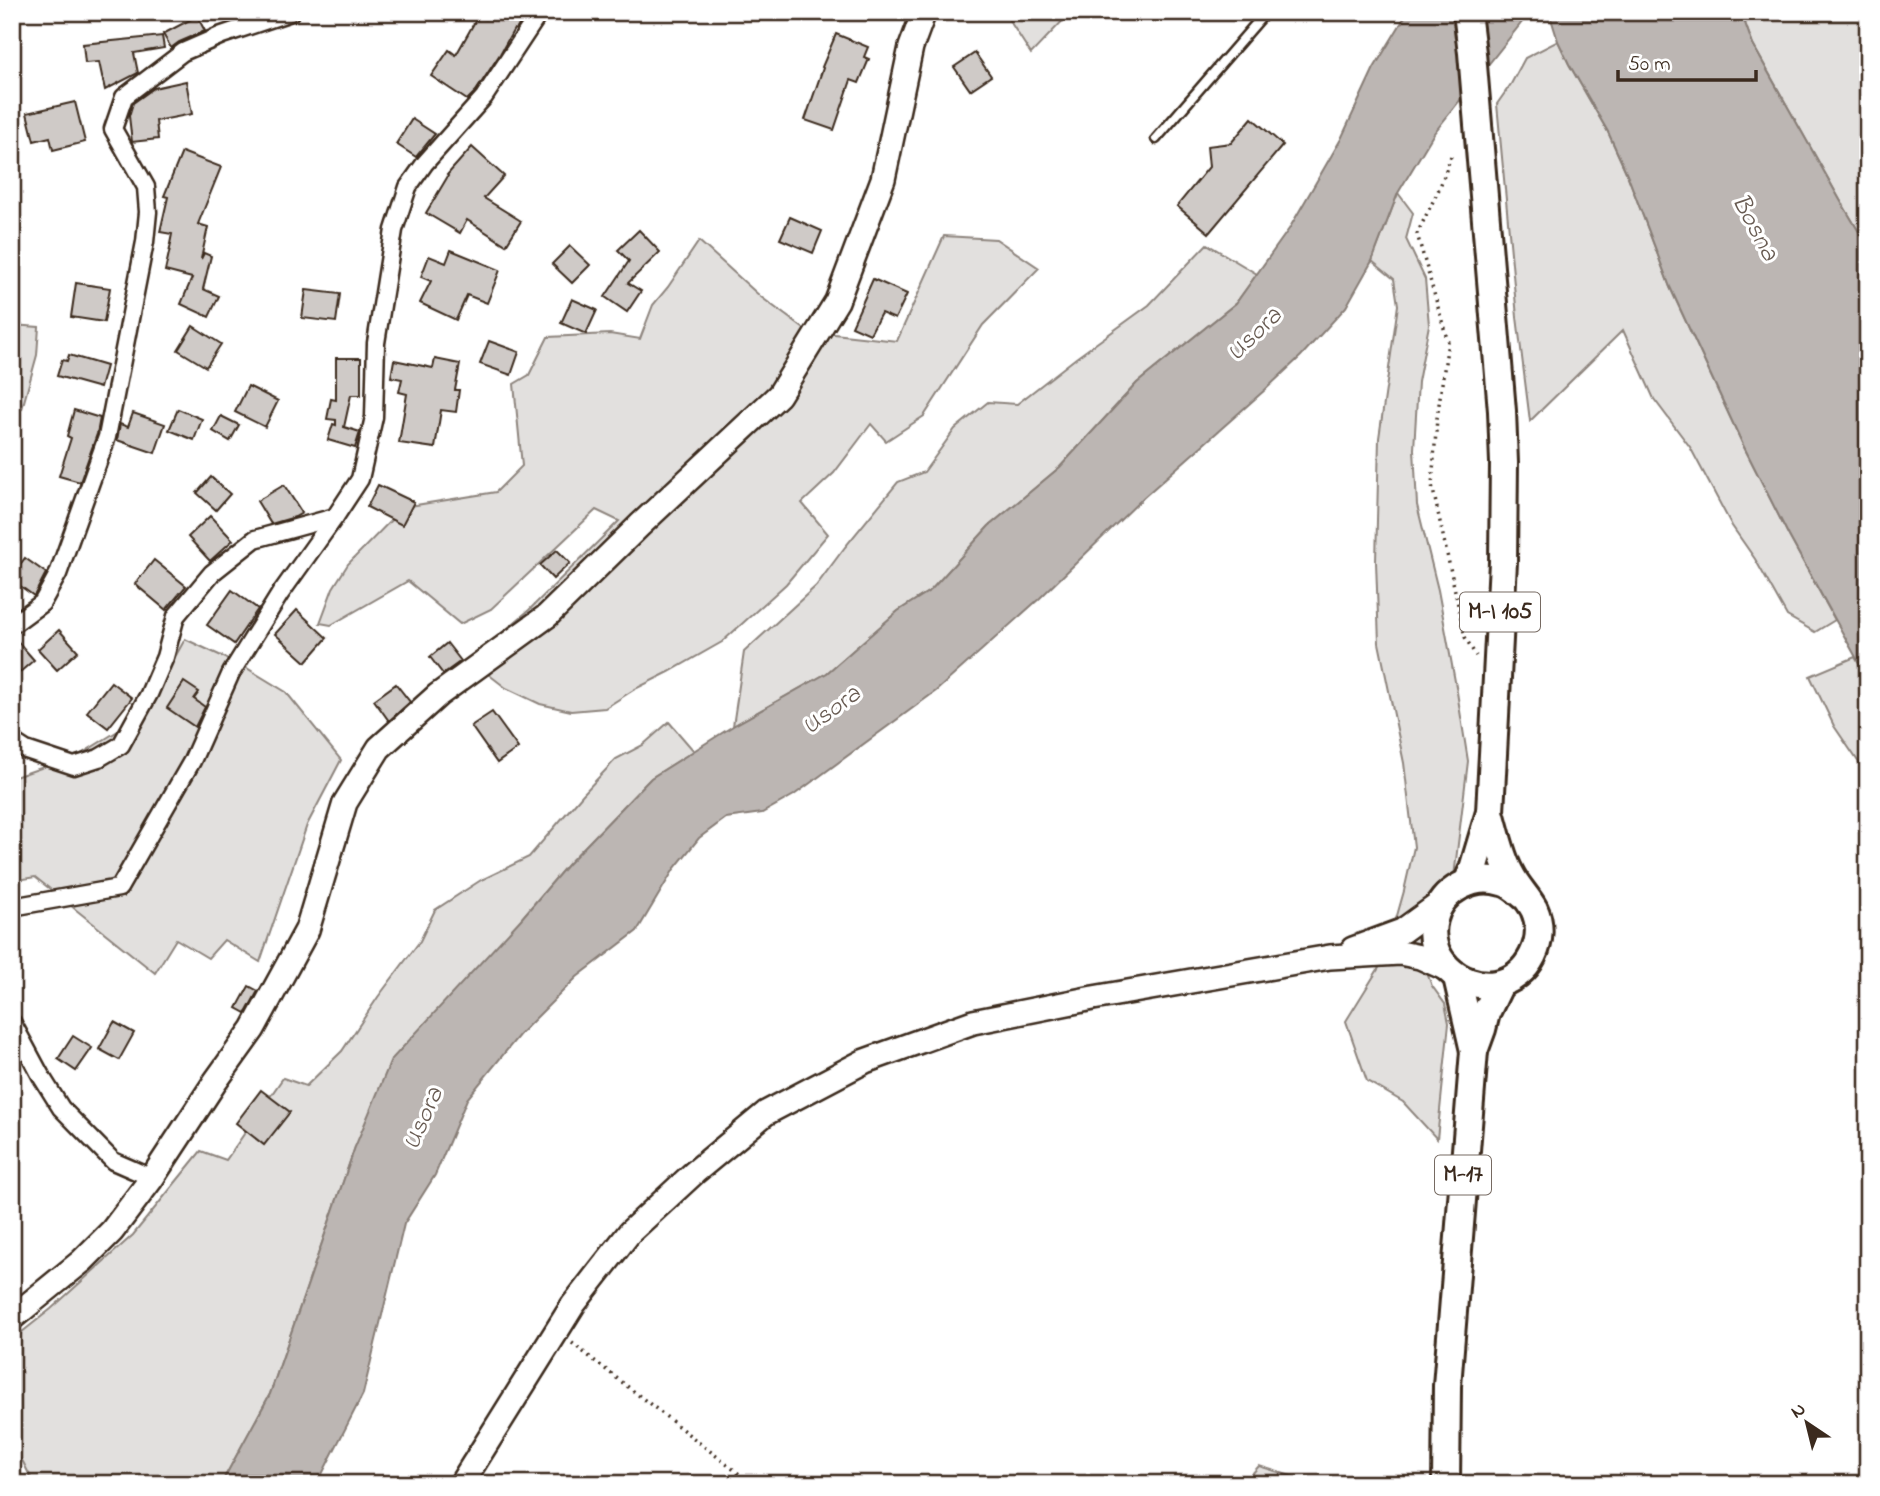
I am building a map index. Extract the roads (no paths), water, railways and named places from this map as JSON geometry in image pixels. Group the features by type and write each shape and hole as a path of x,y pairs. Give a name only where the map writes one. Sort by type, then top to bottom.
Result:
{"main road":[{"name":"M-I 105","path":"1466,12 1472,53 1504,463 1503,562 1490,812"},
{"path":"1466,883 1473,869 1490,812"},
{"name":"M-17","path":"1446,1484 1447,1386 1474,1051 1486,1013 1500,984 1525,968 1534,955 1538,939 1538,923 1533,908 1509,873 1490,812"},
{"path":"1442,902 1466,883 1489,879 1512,886 1524,895"},
{"name":"M-17","path":"1442,902 1434,919 1433,937 1437,954 1452,973 1474,1051"},
{"path":"1452,973 1471,983 1485,986 1500,984"},
{"path":"1427,1484 1447,1386"}],"street":[{"path":"12,625 42,603 58,574 107,437 145,242 148,212 146,187 113,128 124,97 183,52 222,35 291,12"},
{"path":"12,906 119,888 192,761 231,673 281,594 360,479 374,416 376,344 394,230 408,187 425,163 484,97 541,12"},
{"path":"12,1318 82,1261 113,1231 253,1029 307,930 345,803 379,748 438,695 547,616 779,396 837,301 883,179 911,47 923,12"},
{"path":"12,741 26,750 74,766 99,758 121,745 149,694 165,657 176,616 212,573 255,539 335,517"},
{"path":"1330,957 1402,931 1442,902"},
{"path":"461,1484 573,1305 630,1232 695,1172 766,1113 865,1061 973,1022 1093,998 1330,957 1400,953 1420,957 1452,973"},
{"path":"12,1022 61,1108 113,1161 152,1178"}],"lane":[{"path":"1156,139 1266,12"}],"water":[{"name":"Usora","path":"1408,12 1530,12 1434,133 1398,193 1372,261 1346,307 1266,389 1144,497 1040,598 936,691 794,795 762,813 726,818 699,838 674,869 637,931 577,977 520,1034 467,1099 435,1175 404,1224 363,1394 317,1484 221,1484 270,1394 355,1147 391,1060 568,864 651,778 733,726 827,673 898,611 931,590 989,526 1060,467 1137,383 1236,303 1289,229 1341,139 1374,68"},
{"name":"Bosna","path":"1549,12 1741,12 1753,45 1868,247 1868,679 1789,536 1743,445 1670,287 1627,174 1608,132 1569,64"}]}
